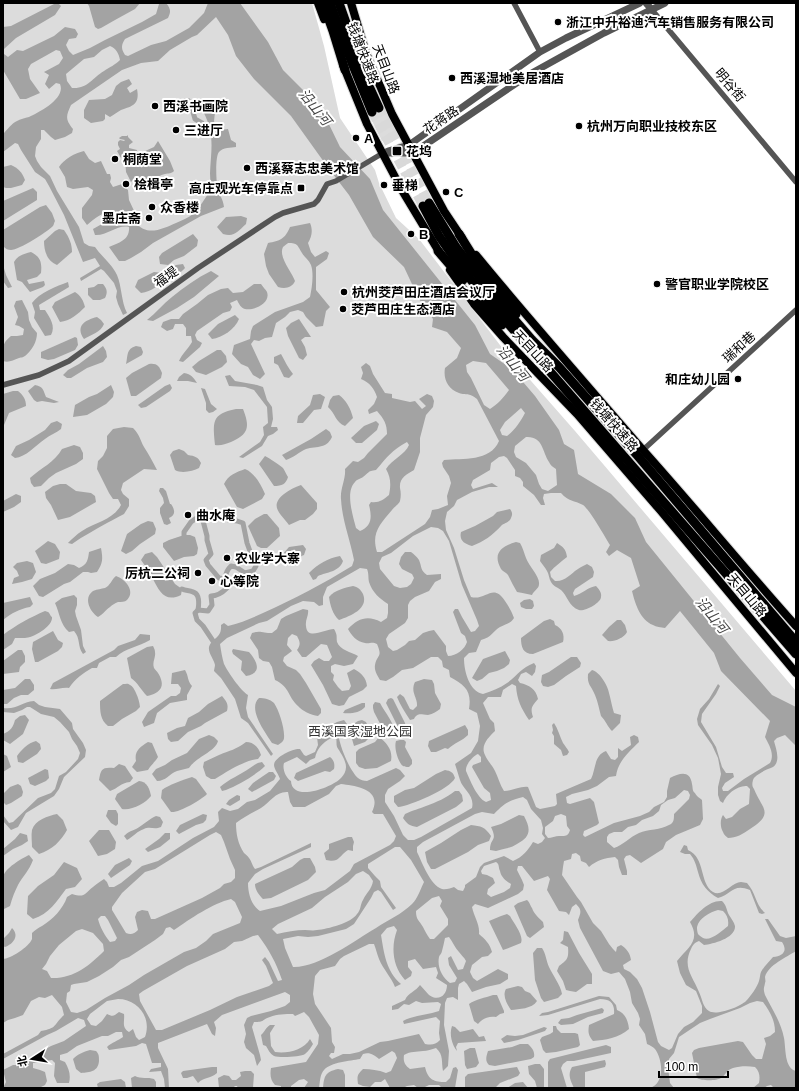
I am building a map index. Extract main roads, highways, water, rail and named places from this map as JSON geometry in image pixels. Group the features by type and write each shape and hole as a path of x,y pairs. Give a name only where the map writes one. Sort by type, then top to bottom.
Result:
{"highway":[{"path":"323,3 334,31 345,70"},
{"name":"钱塘快速路","path":"330,3 352,63 376,110 339,3"},
{"path":"345,3 357,37 366,53"},
{"name":"钱塘快速路","path":"796,642 765,612 672,511 543,364 525,341 496,310 466,274 439,236 426,204 494,296 637,455 765,612 796,654"},
{"path":"459,234 479,266 559,367"},
{"path":"438,251 489,313 543,364"},
{"path":"765,612 796,638"},
{"path":"765,612 796,661"}],"main road":[{"name":"天目山路","path":"318,3 367,124 382,153 438,251 474,304 576,414 665,516 796,673"},
{"name":"天目山路","path":"351,3 366,53 392,114 444,211 459,234 566,362 796,626"}],"water":[{"name":"沿山河","path":"58,3 61,6 55,15 16,38 4,49 4,54 8,57 17,50 23,51 54,36 65,27 75,29 78,34 76,38 69,39 66,45 73,55 142,22 156,14 159,4 166,3 170,10 168,18 125,39 122,49 125,55 128,56 151,45 166,41 189,28 204,13 208,3 240,3 268,42 283,70 324,114 340,147 370,179 383,210 475,325 490,354 512,369 535,396 559,430 564,444 574,450 578,474 611,494 635,518 646,542 740,658 772,695 796,707 796,746 785,735 777,738 774,741 777,762 773,767 757,775 753,780 753,787 764,810 762,819 758,824 742,834 728,838 721,828 722,817 723,815 726,819 732,817 740,809 749,804 750,789 747,786 740,787 730,793 723,803 720,801 718,787 721,774 718,758 712,745 698,725 697,719 700,709 709,699 718,684 720,686 702,714 701,722 716,747 722,767 726,773 733,773 734,777 725,783 722,788 723,791 728,791 770,763 772,753 765,737 770,721 721,671 714,653 680,611 665,628 648,623 641,615 632,591 640,586 631,558 617,550 609,556 606,552 610,545 583,505 569,499 561,493 551,493 544,494 543,498 545,505 541,505 534,495 523,486 523,482 520,478 515,476 515,470 504,456 499,457 491,463 490,470 473,480 471,485 473,489 492,483 498,487 489,487 472,492 457,500 454,506 447,512 445,521 446,530 454,548 471,597 476,598 493,592 497,593 505,601 514,618 509,623 497,629 490,636 481,640 476,652 469,653 464,658 468,680 474,689 483,694 504,685 530,665 534,663 536,666 535,672 532,676 526,672 521,674 518,680 520,683 532,688 538,699 532,707 533,717 529,720 520,704 516,686 512,684 503,690 501,697 488,697 483,703 490,719 494,723 495,731 484,745 484,751 504,791 528,787 536,807 540,809 555,806 557,804 556,794 591,779 597,759 602,753 606,751 611,759 615,760 618,757 618,748 622,751 631,745 630,737 634,735 638,737 639,742 622,761 616,776 609,777 597,786 588,790 566,797 567,803 570,804 590,798 594,802 599,823 584,831 583,835 585,837 614,823 649,812 654,807 664,802 667,797 670,778 681,774 689,776 693,791 702,800 703,819 700,825 676,835 666,842 663,849 641,863 630,855 626,856 624,859 627,875 622,875 618,860 615,857 601,860 589,867 586,863 581,861 580,856 576,853 572,854 571,859 564,861 562,875 581,902 593,923 601,931 613,949 616,952 617,947 621,945 628,951 631,960 623,965 624,969 630,972 637,979 642,988 658,1042 661,1046 669,1050 672,1048 678,1034 684,1027 693,1022 702,1013 702,1006 696,991 686,985 680,973 677,961 689,948 694,939 693,929 690,922 700,911 708,905 717,901 722,901 726,906 735,926 732,934 723,940 704,945 699,941 694,944 689,955 689,972 704,1005 707,1010 712,1012 722,1012 739,1006 746,1001 757,986 764,968 773,957 779,956 784,952 784,945 782,942 776,941 765,919 768,919 780,936 786,938 796,936 796,951 778,962 770,969 765,977 764,990 783,1032 787,1062 792,1069 796,1071 796,1088 774,1088 771,1085 764,1088 753,1088 759,1083 759,1073 755,1067 733,1068 721,1078 716,1080 697,1078 692,1053 694,1050 699,1048 738,1041 743,1042 756,1059 762,1059 766,1044 764,1038 775,1032 775,1028 772,1016 766,1006 763,1002 757,1001 700,1023 679,1037 674,1053 669,1059 668,1067 670,1083 674,1088 650,1088 655,1085 660,1076 660,1059 655,1049 647,1044 645,1034 639,1025 640,1019 632,1003 625,979 619,972 611,974 603,971 580,928 578,920 580,911 576,904 572,907 569,915 566,912 559,911 547,890 550,879 548,876 534,881 522,866 518,866 517,870 524,885 523,890 518,894 488,908 475,904 472,907 479,927 479,934 487,942 492,952 488,956 482,957 472,965 470,972 473,978 477,981 498,969 508,974 508,979 500,984 472,992 464,981 459,984 458,1000 453,997 447,998 445,1003 444,1025 449,1051 448,1066 443,1071 441,1056 436,1048 426,1051 411,1052 404,1055 405,1063 410,1069 425,1067 428,1075 435,1081 446,1082 450,1078 453,1068 456,1067 458,1070 455,1088 442,1088 439,1085 429,1085 423,1088 418,1088 414,1085 403,1088 390,1088 385,1079 381,1082 375,1082 370,1087 358,1084 358,1076 363,1069 386,1073 391,1071 397,1058 395,1053 392,1051 379,1059 372,1054 365,1053 360,1059 341,1062 327,1067 320,1078 319,1088 304,1088 308,1082 304,1079 299,1080 291,1086 291,1088 281,1088 281,1086 275,1085 271,1077 271,1068 306,1062 318,1044 319,1035 309,1017 304,1012 295,1016 293,1014 275,1015 262,1021 254,1022 252,1027 261,1060 257,1066 254,1055 246,1048 244,1042 246,1034 244,1025 247,1018 251,1016 285,1006 290,1002 290,995 285,992 222,1015 214,1022 216,1028 215,1036 212,1034 207,1024 158,1043 158,1048 168,1069 169,1088 165,1088 161,1071 149,1072 151,1069 161,1067 161,1063 152,1063 146,1044 142,1043 136,1046 109,1050 107,1047 123,1037 122,1032 116,1032 77,1046 67,1053 60,1055 60,1060 65,1062 69,1070 69,1083 57,1083 54,1076 55,1063 52,1060 33,1063 33,1068 45,1072 47,1081 45,1085 39,1088 4,1088 6,1082 3,1070 13,1065 19,1065 51,1046 64,1041 86,1026 84,1020 78,1018 3,1059 3,1054 38,1035 41,1031 55,1026 64,1015 62,1007 52,995 45,998 39,997 31,1001 23,1015 3,1023 3,959 14,955 27,946 32,939 32,933 54,917 63,906 67,897 72,894 80,896 84,895 104,879 109,887 114,887 142,866 158,861 193,838 214,827 219,821 218,812 222,808 230,811 238,809 247,802 255,800 270,791 280,779 274,767 277,759 297,749 300,749 306,756 315,752 318,745 317,737 319,732 337,722 344,720 347,724 346,730 339,738 340,743 355,775 363,781 367,781 396,768 405,776 388,789 385,795 385,802 403,835 408,840 414,840 421,837 472,808 472,800 460,780 455,764 471,753 478,741 480,726 477,713 469,709 470,703 466,689 450,677 449,670 443,667 442,661 438,657 431,657 413,668 402,670 386,681 380,680 376,673 375,667 380,654 377,644 365,643 357,640 348,629 359,620 367,618 381,622 387,618 388,604 372,589 369,582 367,569 360,568 327,587 323,597 323,605 319,606 314,602 303,601 291,606 267,621 259,623 227,638 220,644 224,664 231,676 248,695 246,708 248,717 273,754 271,756 248,723 241,718 235,699 221,678 214,671 214,660 209,652 209,647 212,641 220,633 221,625 224,623 228,626 259,615 308,591 352,566 354,560 344,522 341,499 345,469 353,461 358,462 364,458 387,434 385,422 377,411 369,414 368,410 374,404 377,397 371,386 361,379 363,373 361,367 366,363 370,366 373,374 385,393 392,394 392,398 410,402 415,401 422,409 426,406 419,399 427,394 432,396 434,401 433,407 426,415 420,438 420,452 414,470 402,479 400,485 400,501 380,524 376,534 375,545 377,552 382,552 425,524 430,517 432,510 448,505 447,496 451,483 449,476 443,467 442,463 444,460 467,459 483,456 495,448 499,441 477,399 455,391 447,383 445,368 457,358 461,348 447,332 432,327 433,319 419,299 404,267 373,237 349,195 291,116 254,79 236,56 228,35 216,17 197,35 170,50 158,61 141,63 122,70 71,105 67,117 73,129 72,133 55,140 44,130 41,130 41,139 36,147 35,156 37,161 50,176 57,191 79,227 84,243 95,247 115,271 119,280 127,313 123,315 116,297 117,291 114,283 104,271 101,269 81,281 80,278 100,266 95,258 83,262 64,215 49,186 45,179 35,172 18,144 15,143 3,152 3,134 13,123 39,112 56,99 61,89 60,84 56,83 49,89 45,84 49,75 44,72 59,64 63,58 60,51 56,50 31,64 28,69 30,79 40,93 26,99 20,99 3,70 3,27 11,26","holes":["110,46 117,52 120,60 86,85 72,88 67,81 66,74 84,59 94,57 102,50","473,361 486,363 509,390 500,401 490,409 484,405 467,372 466,365","521,408 525,413 518,425 507,436 502,435 500,430 505,422","526,437 536,439 541,445 550,464 556,469 557,485 548,491 542,489 536,475 526,463 516,457 514,452 515,446","407,442 409,445 405,452 392,462 386,469 390,482 389,495 381,501 371,502 369,505 371,513 369,524 360,531 356,528 352,511 350,498 352,486 357,480 376,470 390,454","431,527 438,528 443,531 449,541 462,585 479,626 475,631 471,632 458,609 455,609 453,612 461,633 465,636 467,642 462,650 454,655 448,656 446,646 434,630 423,633 415,640 409,641 397,650 393,651 388,647 386,639 389,634 405,623 408,618 408,605 410,601 415,597 429,591 435,582 441,579 441,574 427,575 422,570 419,560 411,552 405,552 401,557 399,564 402,569 412,574 414,578 411,584 407,587 400,588 394,586 380,569 379,563 382,557 391,553 413,536","331,738 336,738 337,747 346,764 345,773 337,782 322,789 305,792 298,791 293,788 291,781 286,776 284,771 284,763 297,757 306,764 315,758 320,746","478,754 481,757 481,762 473,765 472,767 484,788 490,793 491,800 486,802 483,800 474,788 466,771 470,761","341,784 354,786 366,790 371,794 374,798 372,812 374,814 383,814 396,836 390,845 354,864 350,871 325,890 281,906 260,911 254,906 248,883 255,874 311,847 311,843 255,869 250,859 240,846 236,823 261,808 280,793 284,792 288,792 290,802 293,807 305,807 329,794 336,786","684,790 688,791 690,795 689,799 674,814 672,823 666,827 639,833 614,848 607,842 607,837 609,834 614,832 622,832 628,827 636,825 642,820 653,816 659,811 661,805 668,800 675,798","523,797 527,800 531,809 541,820 543,828 542,834 545,838 542,842 538,844 533,842 525,853 513,861 504,856 484,863 480,867 476,877 465,885 463,891 454,887 448,889 438,887 427,873 417,852 417,847 423,842 475,814 482,812 494,814 507,803","561,814 566,816 567,826 570,830 567,835 548,838 545,834 545,827 553,821 555,816","216,832 221,835 235,870 235,878 231,882 224,884 220,888 202,898 155,919 151,919 148,911 142,910 137,912 135,917 138,930 132,934 126,933 112,910 112,907 122,893 145,872 155,869","395,847 400,847 411,860 424,882 414,902 399,914 336,953 313,963 293,967 283,939 298,936 318,936 346,929 354,924 374,892 378,890 393,910 396,908 381,887 380,881 368,868 368,864","496,862 503,877 511,884 510,888 491,897 487,894 488,889 495,883 493,878 482,874 481,871 484,866","363,871 369,875 373,881 360,909 354,917 345,923 322,929 298,930 277,934 272,929 278,924 312,908 325,897 348,882 356,874","439,896 442,901 440,906 448,919 448,925 434,939 430,939 417,916 416,911 432,898","231,899 235,902 242,917 240,923 213,934 196,948 184,952 86,1010 77,1013 71,1012 66,1002 67,993 70,991 71,985 87,982 99,976 121,960 129,957 155,940 163,934 166,928 170,927 174,930 194,916","718,910 723,911 726,914 728,926 713,937 706,939 703,938 698,934 697,927 705,916","101,916 105,916 117,938 115,941 110,942 101,928 98,919","394,926 397,930 393,949 395,962 397,969 405,980 411,976 412,972 408,967 408,961 415,959 423,969 436,967 438,973 436,978 447,985 446,992 442,996 439,998 433,997 429,995 420,985 405,1000 392,1006 392,1010 398,1009 404,1004 409,1005 416,1001 422,1003 438,1002 441,1004 439,1011 412,1017 403,1021 404,1024 436,1017 440,1021 440,1040 437,1043 425,1044 419,1034 380,1042 359,1052 343,1054 332,1059 329,1056 331,1053 334,1053 335,1047 332,1042 331,1028 315,1004 313,994 315,976 320,970 335,966 344,956 369,944 374,944 378,957 395,987 401,984 389,968 381,935 387,928","82,929 93,933 103,944 104,951 92,962 73,974 59,978 51,978 47,971 42,969 50,956 59,945 76,931","258,935 272,956 282,980 278,981 265,957 262,960 273,983 269,986 237,997 162,1030 156,1030 140,1001 139,994 187,966 225,949 234,942 242,941","449,937 456,949 466,961 463,969 458,970 451,956 448,958 449,965 457,978 455,982 450,983 442,975 439,968 439,957 442,952 445,938","118,999 125,1000 132,1002 142,1011 147,1023 147,1030 145,1037 139,1040 133,1029 129,1032 125,1028 124,1014 119,1012 113,1016 107,1014 96,1026 91,1025 87,1019 90,1014 107,1001"]},
{"path":"87,3 140,3 135,9 98,29 95,27"},
{"path":"129,79 132,84 127,88 130,93 137,89 138,94 135,104 110,117 105,114 105,119 103,121 91,123 84,118 84,110 89,100 105,99 112,95 116,86"},
{"path":"184,98 189,98 194,103 202,102 219,104 225,98 227,102 225,106 215,112 214,121 216,128 220,130 228,129 231,140 236,143 236,147 221,150 217,159 217,186 224,207 201,216 153,243 131,258 125,261 119,261 109,247 126,238 129,227 121,227 104,234 95,235 93,229 109,220 116,218 117,212 105,213 87,225 82,218 82,208 92,195 93,190 88,187 73,189 67,187 65,177 59,167 70,157 84,151 89,159 95,163 101,161 107,174 110,174 110,182 113,187 122,184 128,190 129,200 136,215 135,222 144,229 160,229 189,217 200,206 210,189 212,143 210,128 204,113 182,110 179,108"},
{"path":"128,135 133,142 129,145 129,148 137,150 130,153 130,158 133,160 143,152 154,147 158,141 174,171 161,175 150,182 143,183 133,180 131,182 126,172 125,159 123,157 121,158 117,151 120,149 118,142 120,140 125,140 119,138"},
{"path":"11,165 20,171 25,180 22,185 6,188 3,187 3,167"},
{"path":"33,188 37,192 37,200 3,221 3,201"},
{"path":"46,205 52,213 55,221 53,226 20,247 11,250 6,249 3,246 3,230 40,207"},
{"path":"241,216 247,218 246,224 233,234 223,234 217,227 226,217"},
{"path":"310,223 312,233 308,243 311,252 315,257 326,251 329,253 327,259 316,267 316,290 330,307 326,311 323,326 316,327 303,312 298,310 290,312 276,323 272,337 259,341 254,340 251,344 265,374 260,379 253,375 248,367 241,364 232,354 234,345 250,339 253,326 275,312 303,302 310,297 312,269 310,263 297,245 294,243 288,243 283,247 282,251 284,260 295,281 288,287 278,287 269,274 264,254 268,243 282,239 290,227"},
{"path":"59,229 64,230 67,235 71,243 72,252 57,265 48,258 44,241"},
{"path":"193,234 198,240 197,246 184,256 174,260 168,265 160,264 159,257 162,253"},
{"path":"31,252 39,258 41,273 37,277 27,280 29,284 44,281 45,285 30,292 22,282 17,280 14,262 19,256"},
{"path":"183,264 185,268 181,272 149,291 141,293 135,287 138,280 154,272 163,273 176,265"},
{"path":"3,265 12,287 8,288 3,281"},
{"path":"211,271 219,276 194,297 153,321 147,320 181,290"},
{"path":"68,282 69,287 39,305 40,310 45,310 53,325 51,335 45,336 34,318 35,312 32,303 44,293"},
{"path":"98,284 103,284 107,294 105,298 93,300 88,295 88,288 94,287"},
{"path":"254,284 261,284 267,292 267,300 253,309 242,308 237,300 230,303 232,307 230,311 223,313 197,331 195,335 197,340 202,343 200,347 183,362 179,361 192,342 191,336 186,336 186,328 183,324 175,324 173,329 167,331 161,327 163,322 171,319 179,319 183,314 208,295 221,289 228,288 233,293 243,292"},
{"path":"75,292 82,298 85,307 77,315 60,322 52,307 55,302"},
{"path":"22,300 28,312 32,327 37,333 36,340 32,348 25,356 5,362 3,361 4,344 11,336 23,335 24,329 15,325 18,317 14,306 16,301"},
{"path":"235,315 239,319 237,323 224,335 212,339 208,334 218,324"},
{"path":"97,317 104,324 103,327 96,333 84,339 81,334 81,327 85,322"},
{"path":"299,319 311,337 305,337 301,340 307,355 303,360 299,358 288,336 286,328 291,323"},
{"path":"75,337 77,338 78,345 75,350 54,359 48,360 41,358 41,352"},
{"path":"103,346 107,357 103,362 87,368 71,378 67,378 63,375 68,370 79,364"},
{"path":"136,346 141,347 143,352 142,355 126,364 127,355 130,349"},
{"path":"217,350 221,350 226,356 227,362 222,367 206,375 196,372 192,367"},
{"path":"281,354 293,374 289,378 284,377 278,365 274,363 274,357"},
{"path":"149,364 154,364 159,367 162,373 161,378 136,396 131,396 126,378"},
{"path":"184,373 192,376 197,383 177,381"},
{"path":"230,375 235,381 263,387 267,400 272,407 273,419 271,427 277,427 278,430 268,436 262,446 243,458 239,457 260,442 264,435 263,427 268,423 267,407 254,390 245,387 229,386 225,376"},
{"path":"170,384 172,388 170,391 146,407 141,408 138,405 165,386"},
{"path":"35,385 42,388 46,397 59,402 37,402 34,400 28,391"},
{"path":"111,385 114,392 113,397 106,404 87,415 73,417 75,405"},
{"path":"201,388 205,389 211,404 217,409 213,412 209,413 206,410 206,403"},
{"path":"18,391 21,394 25,399 26,406 9,413 4,425 3,394"},
{"path":"320,394 325,397 321,409 314,410 303,423 297,423 298,416 310,405 313,395"},
{"path":"339,395 348,405 353,418 345,426 340,423 328,407 333,396"},
{"path":"236,409 243,409 247,421 245,433 231,442 215,445 215,420 222,414"},
{"path":"57,421 62,424 61,429 23,456 15,458 11,455 16,446 29,440 45,430 51,423"},
{"path":"376,421 379,424 377,430 362,443 356,443 351,438 364,426"},
{"path":"124,427 133,428 139,435 157,470 144,469 123,483 121,490 129,499 129,506 124,514 72,544 68,543 82,531 114,514 121,505 118,499 113,499 109,493 97,469 98,461 103,456 107,448 107,436 113,429"},
{"path":"326,429 330,432 332,437 325,445 306,449 286,460 282,455 311,439"},
{"path":"74,445 80,447 83,453 83,459 76,464 56,473 41,486 34,487 30,478 52,461 62,449"},
{"path":"179,449 188,455 197,458 201,463 199,468 184,472 175,470 170,455 173,451"},
{"path":"265,456 283,468 288,477 283,484 274,486 259,464"},
{"path":"245,469 255,476 265,494 262,499 243,509 237,507 224,484 230,476"},
{"path":"66,484 76,491 91,493 95,496 96,502 70,517 58,520 46,498 45,492 53,486"},
{"path":"301,485 317,503 317,509 305,520 300,520 289,525 278,510 277,502 286,493"},
{"path":"160,488 163,488 166,491 170,504 174,510 174,514 169,518 171,523 167,525 164,524 160,513 160,508 164,503 159,491"},
{"path":"16,494 21,496 21,502 3,512 3,501"},
{"path":"510,509 512,512 512,517 510,520 484,540 472,546 464,543 461,539 461,532 493,516 497,512"},
{"path":"267,514 279,528 280,536 267,548 261,548 257,546 248,526 255,519"},
{"path":"148,521 153,522 156,529 155,534 126,554 121,551 127,534"},
{"path":"184,535 195,537 198,548 197,554 174,561 163,547 163,543"},
{"path":"48,541 55,544 60,552 59,559 46,564 41,563 35,551"},
{"path":"516,542 520,543 527,561 539,581 538,587 532,595 517,592 508,575 502,570 498,563 498,554 500,551 506,546"},
{"path":"557,543 564,548 567,557 550,572 551,577 555,581 562,580 587,564 592,567 594,572 593,577 575,589 573,593 574,596 596,586 600,591 601,597 598,602 585,610 579,610 570,604 563,592 551,582 548,572 540,561 541,555 554,548"},
{"path":"303,545 306,549 304,555 291,560 282,555 289,547"},
{"path":"101,548 102,561 97,572 83,572 70,582 43,597 39,596 33,586 40,579 55,573 68,564 79,568 82,567 87,562 89,552"},
{"path":"152,552 175,584 182,589 181,595 171,598 167,597 160,591 141,560 145,554"},
{"path":"340,556 343,561 336,570 318,576 313,580 309,573 312,570 327,560"},
{"path":"27,561 33,563 36,572 32,579 12,584 14,578 19,576 13,567 17,563"},
{"path":"116,576 123,580 130,589 129,597 123,602 114,604 98,617 90,608 88,597 93,591 107,587"},
{"path":"353,586 359,588 363,594 363,604 361,608 353,614 339,620 332,610 329,597 337,591"},
{"path":"74,595 77,598 75,611 76,616 81,630 83,646 86,652 83,654 76,634 74,631 69,632 66,629 60,619 55,603 62,598"},
{"path":"30,597 33,604 30,607 9,615 3,620 3,603"},
{"path":"530,599 533,601 534,606 532,609 521,607 520,603 524,600"},
{"path":"303,609 308,610 306,624 307,630 310,633 313,634 334,629 338,645 358,656 353,664 344,666 335,664 331,666 331,672 334,675 333,680 338,687 342,691 349,690 351,686 347,673 354,669 363,676 366,680 367,686 363,690 349,697 344,705 339,706 332,704 311,665 319,658 324,661 329,661 332,657 327,645 321,644 306,657 302,657 297,650 300,645 299,640 297,636 292,634 288,638 287,645 292,651 284,657 283,661 287,666 296,670 306,683 321,709 321,713 318,716 312,715 300,708 295,703 284,686 275,680 272,667 269,662 263,661 259,658 258,650 250,638 252,633 255,632 272,633 277,629 281,619"},
{"path":"45,611 52,617 46,628 28,638 15,638 12,644 3,650 3,635"},
{"path":"550,619 554,621 555,625 562,632 564,637 563,642 533,654 527,653 522,647 521,638 544,621"},
{"path":"617,620 621,620 625,625 627,632 619,639 608,641 602,635"},
{"path":"53,631 58,640 63,643 62,647 58,651 38,662 35,662 32,649 33,642"},
{"path":"140,634 150,635 150,640 116,657 110,657 99,663 97,668 92,668 82,674 69,688 50,689 53,683 114,650 118,646 135,640"},
{"path":"153,646 155,654 153,664 154,668 158,672 162,685 159,691 147,696 131,678 127,658 147,647"},
{"path":"233,649 249,652 257,666 255,672 246,676 241,670 242,661 233,654"},
{"path":"18,650 22,650 25,656 25,662 20,667 19,672 3,674 3,661"},
{"path":"505,651 510,660 509,664 504,668 489,673 477,681 472,678 483,659"},
{"path":"571,657 577,657 581,663 580,667 554,685 548,687 543,686 541,682 542,675"},
{"path":"185,670 192,686 187,695 187,700 170,703 157,713 154,723 144,727 142,722 148,712 171,696 176,696 180,693 181,688 178,684 171,684 172,673"},
{"path":"592,670 601,676 605,683 614,713 621,715 620,723 612,731 601,716 594,692 589,683 588,674"},
{"path":"25,679 30,679 34,685 34,690 28,695 21,695 14,698 7,704 3,704 3,690 15,688"},
{"path":"424,679 432,680 435,693 441,704 440,709 430,715 418,715 414,719 410,720 397,697 400,694 404,697 410,709 413,710 417,706 413,689 415,682"},
{"path":"123,684 132,686 138,698 140,707 113,726 108,726 103,721 100,712 100,701"},
{"path":"222,696 227,704 227,711 188,732 178,741 171,742 168,739 167,733 185,726 188,718"},
{"path":"259,698 267,699 274,703 278,710 283,725 284,738 278,745 272,743 256,714 255,708"},
{"path":"388,699 393,699 405,723 406,727 403,730 399,729 386,703"},
{"path":"34,701 45,707 60,709 72,723 73,729 83,743 86,750 85,757 64,777 54,796 26,813 18,827 11,830 3,821 3,815 9,823 13,822 38,798 51,793 55,789 59,776 66,772 78,759 80,753 69,732 54,717 41,714 30,707 14,713 3,712 3,708 12,708"},
{"path":"375,702 380,703 392,722 395,735 391,738 387,737 374,712 373,705"},
{"path":"365,703 365,707 360,711 343,713 345,710"},
{"path":"25,715 29,720 23,734 10,744 3,740 3,734 8,732 15,720 20,716"},
{"path":"362,720 366,722 372,735 365,742 354,746 352,739 353,734 350,731 352,725"},
{"path":"554,723 569,752 567,755 563,756 561,750 554,744 552,725"},
{"path":"465,725 468,730 468,735 466,737 448,749 445,748 436,752 431,752 428,746 429,741"},
{"path":"209,735 218,741 213,748 189,768 174,772 163,780 157,781 152,774 156,769 187,753 199,739"},
{"path":"379,737 389,747 391,761 377,768 365,769 359,767 356,763 356,752 359,749 375,742"},
{"path":"404,740 406,742 405,747 412,760 412,764 409,767 402,765 397,756 395,743 396,741"},
{"path":"36,741 40,744 41,749 37,754 23,763 18,762 17,756 21,751"},
{"path":"148,742 152,743 158,757 148,770 137,772 132,767 136,761 137,752"},
{"path":"246,742 254,744 259,750 261,755 258,759 241,764 215,779 211,779 206,776 203,767 204,762"},
{"path":"3,754 7,756 11,767 3,772"},
{"path":"330,757 333,761 334,769 330,772 325,771 298,781 294,778 296,773"},
{"path":"262,762 265,766 257,773 247,780 222,791 220,787 223,784 256,764"},
{"path":"119,764 125,766 133,778 130,782 124,783 110,791 99,780 100,773 105,768 114,768"},
{"path":"45,769 48,770 49,778 46,781 35,786 30,784 28,778"},
{"path":"445,770 452,772 455,778 446,787 438,792 404,806 398,807 394,802 394,796 405,790 414,788"},
{"path":"269,772 273,772 276,776 274,780 252,792 248,789 253,783"},
{"path":"192,777 196,779 207,794 190,806 175,812 171,812 161,798 162,790 172,784"},
{"path":"139,781 146,784 151,796 138,806 130,809 122,809 115,799 117,794"},
{"path":"18,784 21,786 23,792 22,796 6,805 3,802 3,794 10,787"},
{"path":"455,791 459,791 462,795 463,801 456,807 417,827 412,826 403,818 405,814 438,801"},
{"path":"237,795 240,796 240,800 230,806 226,804 229,800"},
{"path":"108,810 116,810 118,814 118,824 116,826 111,823 106,816"},
{"path":"57,814 63,820 67,830 56,845 39,854 32,847 32,830 39,821"},
{"path":"203,814 207,815 206,820 203,823 179,834 176,831 180,825"},
{"path":"519,815 524,816 528,825 529,829 525,838 516,845 508,848 496,851 490,850 494,837 491,827"},
{"path":"156,816 160,817 163,822 161,827 142,830 127,840 124,836 136,829"},
{"path":"471,825 485,829 491,836 489,841 478,845 468,852 435,869 431,869 427,862 425,852"},
{"path":"99,830 109,830 116,842 115,849 107,854 98,856 89,841"},
{"path":"20,833 27,835 28,841 3,856 3,849"},
{"path":"165,833 170,833 170,839 160,847 148,852 145,849 159,839"},
{"path":"352,837 354,842 353,851 348,850 334,861 326,860 324,853 329,849 329,844"},
{"path":"684,845 687,846 688,850 698,859 706,883 713,892 720,893 734,884 741,882 747,883 759,906 765,913 759,913 750,890 736,888 718,898 711,893 701,880 692,856 690,854 680,852"},
{"path":"29,855 33,860 18,885 10,906 3,909 2,883 4,874 14,864"},
{"path":"129,858 132,861 130,865 111,878 108,874 115,865"},
{"path":"304,858 310,858 316,872 308,880 271,898 263,899 256,890 255,884 292,867"},
{"path":"64,862 77,868 82,879 75,887 66,889 44,914 33,919 27,914 28,896 38,886 54,875"},
{"path":"527,900 535,914 543,922 544,927 530,938 527,936 514,906"},
{"path":"507,914 510,916 522,940 521,943 503,950 489,921"},
{"path":"12,928 15,937 11,944 5,947 3,946 4,938"},
{"path":"564,931 568,932 592,974 592,984 587,984 576,992 566,990 557,971 559,966 566,961 568,957 568,947 560,943 563,940"},
{"path":"537,948 542,948 562,994 558,998 544,1002 541,998 535,980 533,953"},
{"path":"518,986 530,993 537,1001 532,1006 511,1010 506,1000 505,992 506,989"},
{"path":"493,995 497,995 504,1013 496,1017 486,1018 478,1024 474,1021 469,1004"},
{"path":"599,996 609,997 616,1005 617,1010 626,1017 629,1029 607,1039 593,1041 588,1030 589,1025 614,1014 613,1004 604,999 548,1015 539,1016 542,1013"},
{"path":"602,1008 604,1010 603,1013 588,1017 573,1024 561,1025 558,1023 561,1019"},
{"path":"270,1025 275,1025 270,1033 271,1046 275,1052 290,1052 304,1046 310,1039 313,1044 308,1052 303,1055 290,1057 274,1056 270,1053 266,1046 263,1045 261,1035"},
{"path":"452,1026 460,1032 473,1029 479,1037 484,1036 486,1041 458,1043 456,1047 457,1051 452,1039"},
{"path":"553,1026 556,1026 561,1033 578,1034 580,1045 578,1047 546,1053 543,1050 540,1040 542,1037 553,1032"},
{"path":"544,1027 547,1028 545,1031 518,1040 504,1043 501,1039 507,1035 523,1035"},
{"path":"520,1044 528,1044 534,1051 534,1057 531,1059 495,1066 489,1065 487,1062 486,1059 488,1051 512,1047"},
{"path":"606,1045 611,1047 611,1053 574,1061 567,1061 563,1064 561,1068 567,1088 548,1088 548,1062 550,1059"},
{"path":"470,1048 475,1048 479,1063 476,1067 467,1069 465,1065 464,1051"},
{"path":"90,1050 98,1053 98,1065 93,1071 81,1073 76,1069 73,1059 81,1053"},
{"path":"605,1060 605,1067 585,1072 585,1088 574,1088 570,1075 572,1067"},
{"path":"540,1064 544,1069 544,1088 537,1088 535,1081 529,1074 528,1066"},
{"path":"217,1067 217,1073 198,1083 193,1076 183,1078 181,1073 183,1071"},
{"path":"517,1067 520,1073 518,1076 500,1083 495,1088 465,1088 465,1077 468,1074"},
{"path":"338,1069 343,1070 345,1075 345,1088 323,1088 326,1075"},
{"path":"251,1071 254,1074 253,1088 238,1088 235,1086 233,1088 219,1088 218,1078 224,1075 229,1076 232,1080 236,1080 241,1076 240,1072"},
{"path":"135,1076 154,1079 156,1082 156,1088 132,1088 131,1078"},
{"path":"121,1079 125,1082 126,1088 98,1088 97,1084 100,1082"},
{"path":"523,1082 528,1088 507,1088 515,1083"}],"waterway":[{"path":"193,112 195,119 202,123 207,131 211,132"},
{"path":"184,535 184,532 191,522 198,517 210,517 243,523 247,543 255,560 256,566 253,571 245,573 236,567 231,566 227,571 226,576 227,588 219,594 211,596 212,605 208,611 198,610 195,613 197,620 213,641"},
{"path":"202,517 211,554 206,560 208,565 219,578 225,579"},
{"path":"182,589 192,591 197,595 199,602 198,610"}],"tunnel":[{"path":"379,108 429,203"},
{"path":"372,112 423,206"}],"place":[{"name":"浙江中升裕迪汽车销售服务有限公司","path":"558,22"},
{"name":"西溪湿地美居酒店","path":"452,78"},
{"name":"西溪书画院","path":"155,106"},
{"name":"杭州万向职业技校东区","path":"579,126"},
{"name":"三进厅","path":"176,130"},
{"name":"A","path":"356,138"},
{"name":"花坞","path":"397,151"},
{"name":"桐荫堂","path":"115,159"},
{"name":"西溪蔡志忠美术馆","path":"247,168"},
{"name":"桧楫亭","path":"126,184"},
{"name":"垂梯","path":"384,185"},
{"name":"高庄观光车停靠点","path":"301,188"},
{"name":"C","path":"446,192"},
{"name":"众香楼","path":"152,207"},
{"name":"墨庄斋","path":"149,218"},
{"name":"B","path":"411,234"},
{"name":"警官职业学院校区","path":"657,284"},
{"name":"杭州茭芦田庄酒店会议厅","path":"344,292"},
{"name":"茭芦田庄生态酒店","path":"343,309"},
{"name":"和庄幼儿园","path":"738,379"},
{"name":"曲水庵","path":"188,515"},
{"name":"农业学大寨","path":"227,558"},
{"name":"厉杭二公祠","path":"198,573"},
{"name":"心等院","path":"212,581"}],"park label":[{"name":"西溪国家湿地公园","path":"360,731"}]}
